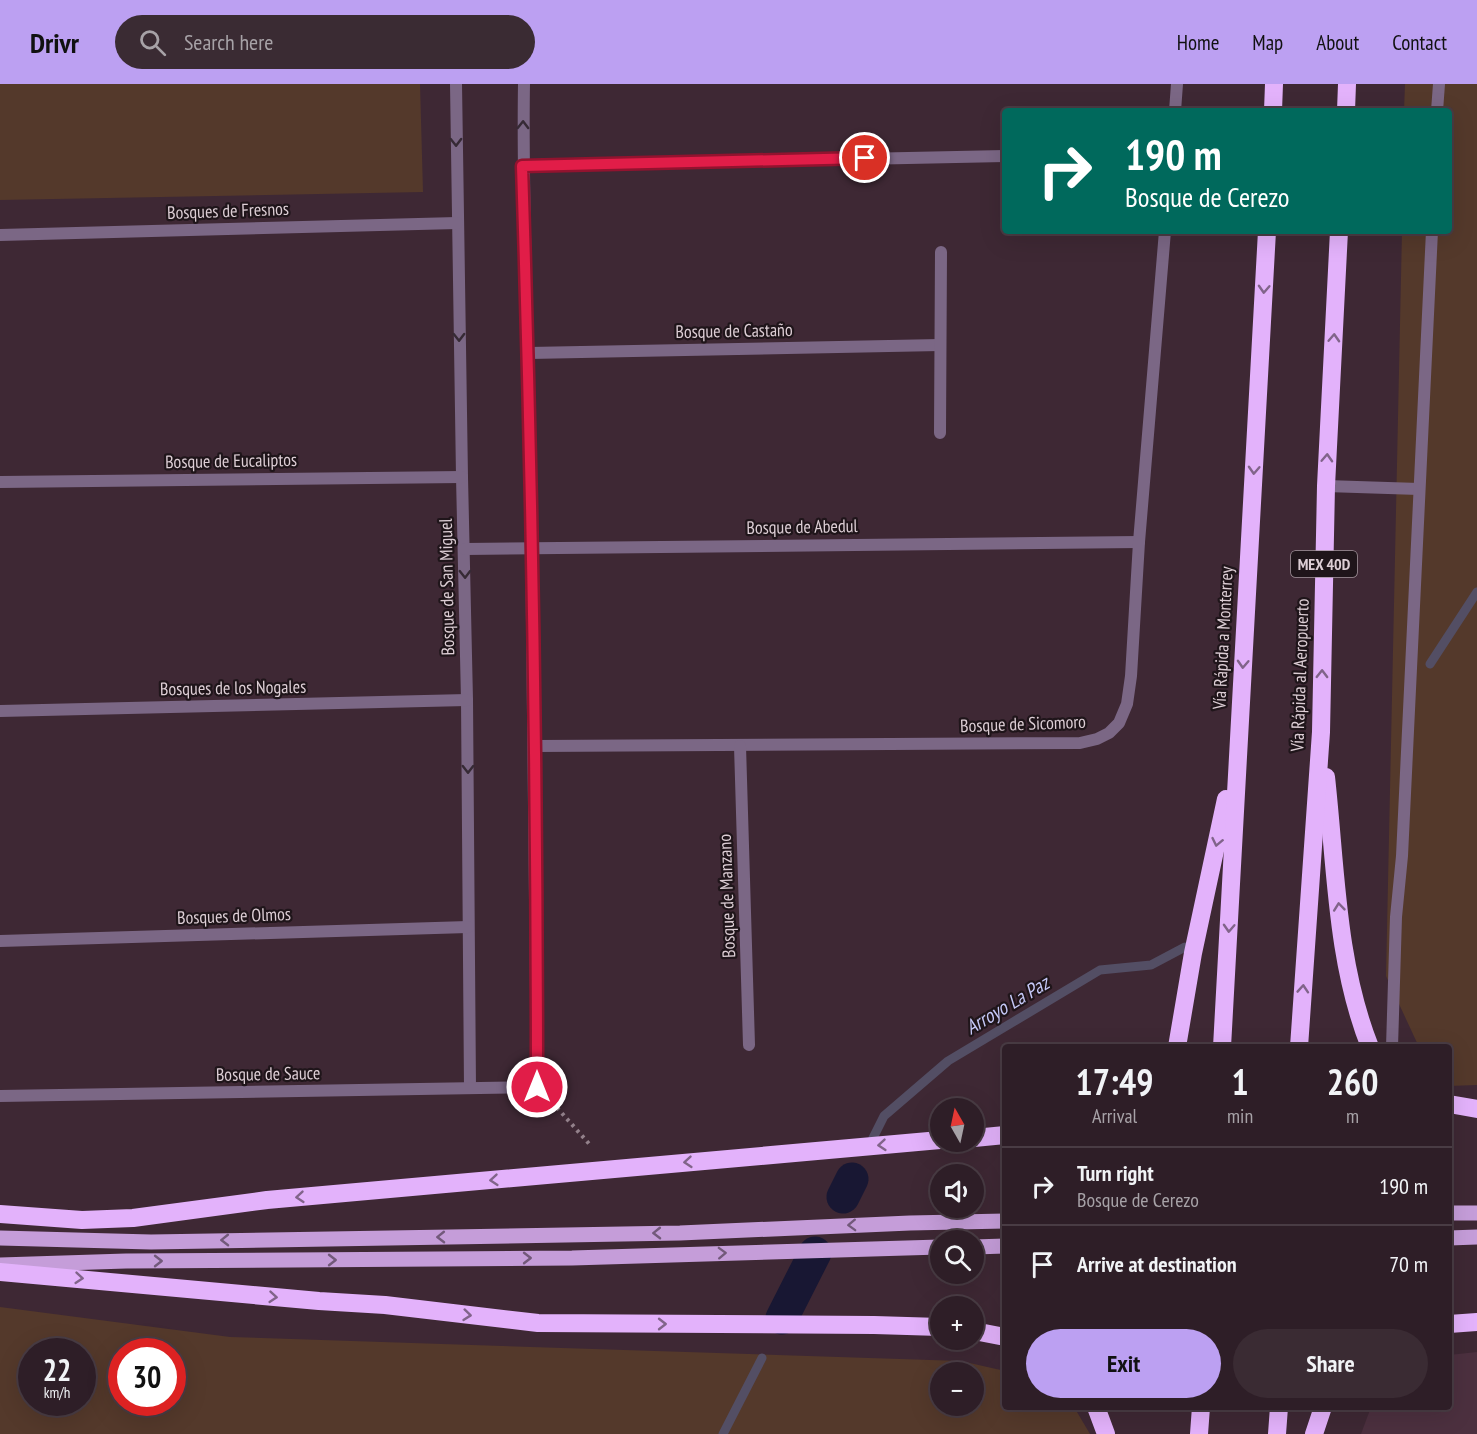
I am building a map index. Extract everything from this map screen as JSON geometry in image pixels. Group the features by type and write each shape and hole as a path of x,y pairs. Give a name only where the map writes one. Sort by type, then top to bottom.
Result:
{"highway":[{"path":"1273,108 1274,84"},
{"path":"1346,108 1347,84"},
{"name":"Vía Rápida a Monterrey","path":"1222,1044 1267,234"},
{"name":"Vía Rápida al Aeropuerto","path":"1299,1044 1321,732 1326,486 1340,234"},
{"path":"1321,732 1347,965 1369,1044"},
{"path":"1178,1044 1193,953 1238,744"},
{"path":"984,1137 1002,1135"},
{"path":"0,1214 82,1220 133,1218 267,1200 930,1141"},
{"path":"0,1272 386,1305 538,1323 839,1324 930,1327"},
{"path":"1452,1324 1477,1322"},
{"path":"984,1333 1002,1336"},
{"path":"1097,1410 1106,1434"},
{"path":"1199,1434 1201,1410"},
{"path":"1277,1434 1279,1410"},
{"path":"1314,1434 1322,1410"}],"main road":[{"path":"1452,1213 1477,1213"},
{"path":"0,1238 198,1241 680,1233 1002,1221"},
{"path":"1452,1238 1477,1237"},
{"path":"984,1247 1002,1246"},
{"path":"0,1265 137,1261 572,1258 930,1247"}],"street":[{"name":"Bosque de San Miguel","path":"456,84 468,700 470,1088"},
{"path":"524,84 522,166 529,353 536,746 537,1087"},
{"path":"1175,108 1177,84"},
{"path":"1437,108 1439,84"},
{"path":"522,166 1002,156"},
{"name":"Bosques de Fresnos","path":"0,235 458,223"},
{"name":"Bosque de Sicomoro","path":"536,746 1080,743 1109,733 1119,723 1127,704 1131,676 1139,542 1165,234"},
{"path":"1392,1044 1396,917 1402,856 1432,234"},
{"path":"940,433 941,252"},
{"name":"Bosque de Castaño","path":"529,353 940,345"},
{"name":"Bosque de Eucaliptos","path":"0,482 462,477"},
{"path":"1326,486 1419,489"},
{"name":"Bosque de Abedul","path":"465,549 1139,542"},
{"name":"Bosques de los Nogales","path":"0,711 468,700"},
{"name":"Bosque de Manzano","path":"740,746 749,1045"},
{"name":"Bosques de Olmos","path":"0,941 468,927"},
{"name":"Bosque de Sauce","path":"0,1096 537,1087"}],"path":[{"path":"537,1087 611,1168"}],"shaded area":[{"path":"0,84 420,84 423,192 0,200"},
{"path":"1405,84 1477,84 1477,1085 1452,1086 1452,1044 1418,1044 1386,976 1402,234 1452,234 1452,108 1404,108"},
{"path":"0,1307 230,1337 961,1361 965,1362 930,1362 930,1416 984,1416 984,1366 1002,1370 1002,1410 1076,1410 1090,1434 0,1434"},
{"path":"1477,1352 1477,1434 1361,1434 1370,1410 1452,1410 1452,1355"}],"waterway":[{"name":"Arroyo La Paz","path":"1430,664 1477,592"},
{"name":"Arroyo La Paz","path":"873,1138 884,1116 948,1061 1100,970 1151,965 1185,947"},
{"path":"843,1197 852,1179"},
{"path":"782,1318 815,1253"},
{"name":"Arroyo La Paz","path":"723,1434 762,1358"}],"route":[{"path":"537,1087 535,724 529,353 522,166 865,158"}]}
